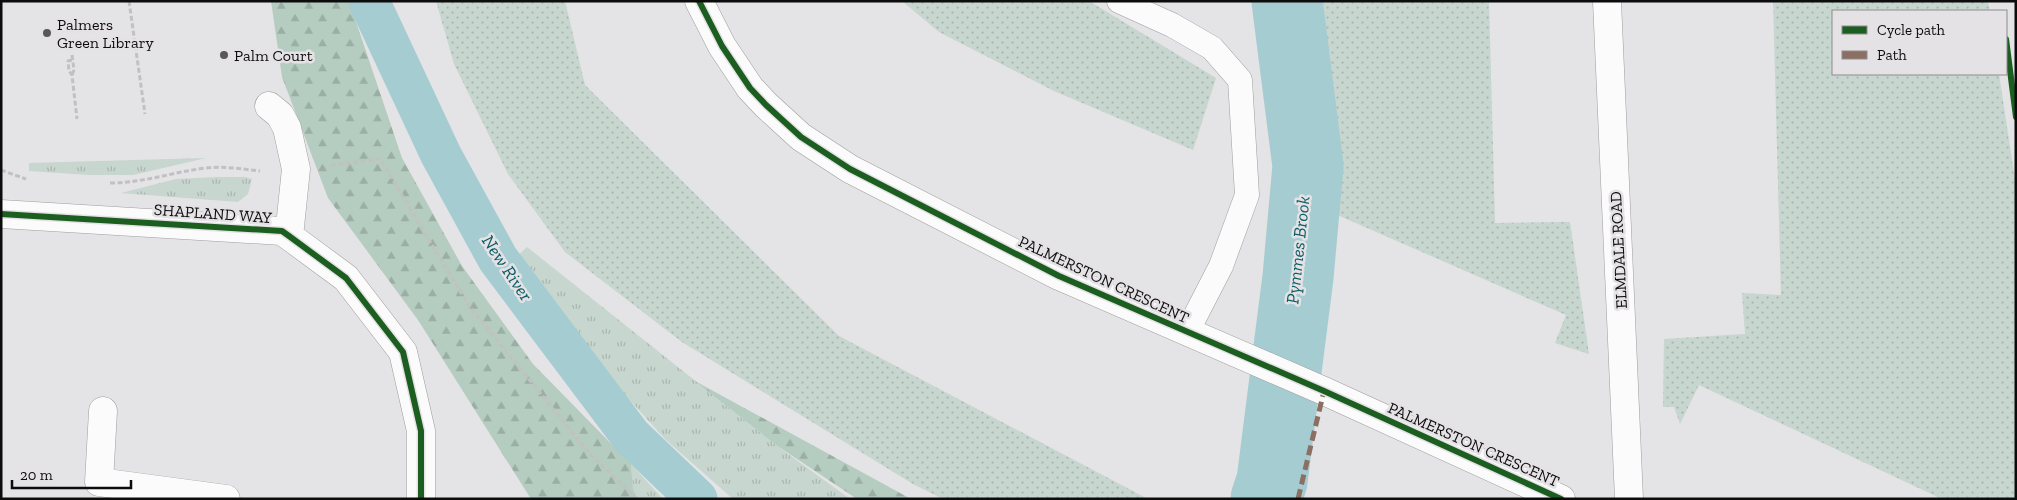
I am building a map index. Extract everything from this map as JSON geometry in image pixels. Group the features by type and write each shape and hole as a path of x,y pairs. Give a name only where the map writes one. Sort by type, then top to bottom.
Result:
{"street":[{"name":"PALMERSTON CRESCENT","path":"699,1 722,46 746,82 766,105 801,137 858,173 1059,276 1561,499"},
{"name":"ELMDALE ROAD","path":"1607,1 1629,499"},
{"path":"269,106 280,115 287,128 296,169 289,236"},
{"name":"SHAPLAND WAY","path":"1,214 282,231 346,278 403,352 421,431 421,499"},
{"path":"103,411 99,482 226,499"}],"lane":[{"path":"1119,1 1172,25 1212,48 1240,80 1247,195 1221,266 1187,332"}],"path":[{"path":"129,1 145,114"},
{"path":"72,55 74,70 72,75 77,119"},
{"path":"296,169 380,159 469,306 590,454 637,499"},
{"path":"102,183 136,182 205,168 260,171"},
{"path":"1,170 33,180"}],"green space":[{"path":"271,1 349,1 402,158 462,266 533,364 631,464 633,489 638,499 531,499 418,320 328,198 282,77"},
{"path":"436,1 565,1 585,85 839,336 1148,499 943,499 913,484 682,342 565,252 508,174 454,64"},
{"path":"902,1 1089,1 1216,78 1193,150 1054,91 939,32"},
{"path":"1305,1 1489,1 1495,223 1570,222 1589,354 1555,343 1566,315 1326,210 1328,169"},
{"path":"1773,1 1988,1 1990,10 1832,10 1832,75 1999,75 2016,186 2016,499 1942,499 1699,385 1680,424 1674,407 1663,407 1664,339 1745,334 1742,293 1781,295"},
{"path":"206,158 133,175 89,175 29,171 29,163"},
{"path":"245,177 252,179 248,194 238,202 121,193 176,179"},
{"path":"527,247 776,445 850,499 733,499 665,439 558,321 514,259"},
{"path":"695,381 911,499 857,499 776,445"},
{"path":"631,464 663,499 638,499 633,489"}],"waterway":[{"name":"New River","path":"369,1 441,155 498,259 631,436 697,499"},
{"name":"Pymmes Brook","path":"1266,499 1272,481 1298,277 1308,166 1287,1"}],"marked path":[{"path":"1298,499 1324,391"}],"cycle path":[{"path":"699,1 722,46 750,88 801,137 850,169 1059,276 1324,391 1561,499"},
{"path":"2007,47 2016,117"},
{"path":"1,214 282,231 346,278 403,352 421,431 421,499"}],"place":[{"name":"Palmers Green Library","path":"47,33"},
{"name":"Palm Court","path":"224,55"}]}
